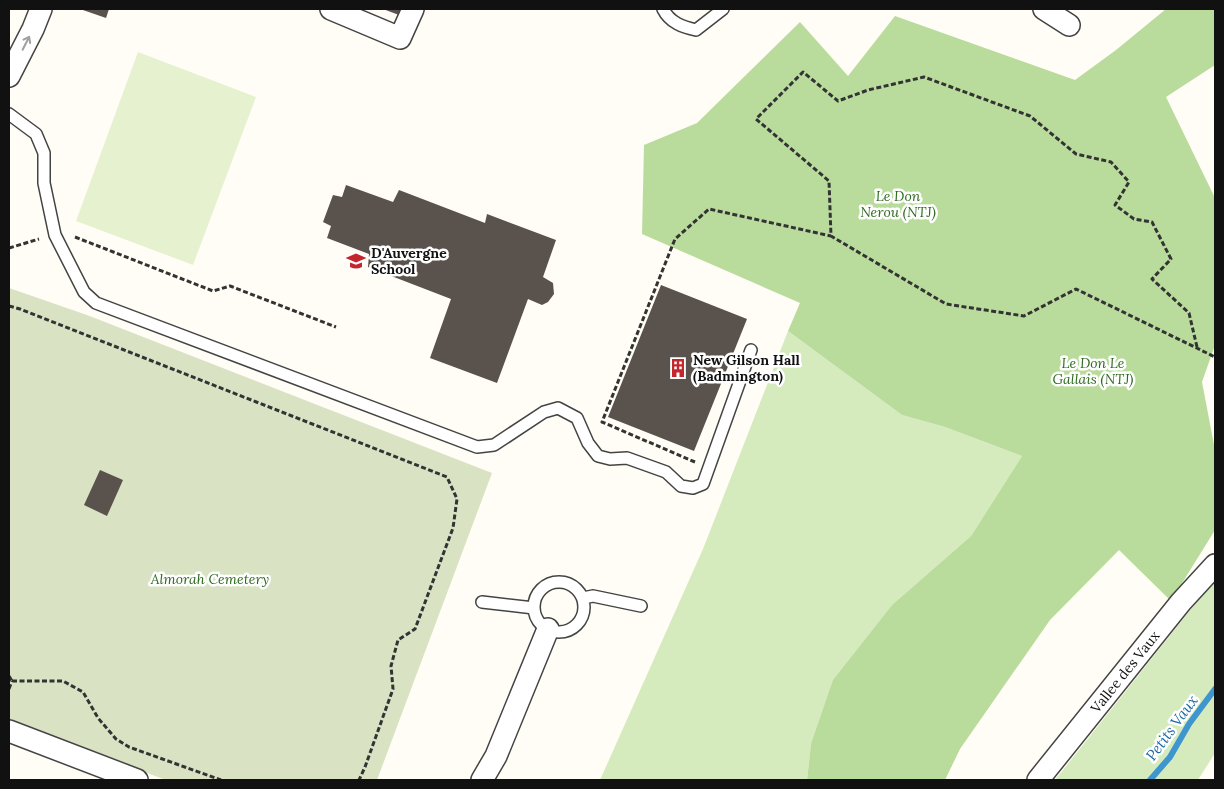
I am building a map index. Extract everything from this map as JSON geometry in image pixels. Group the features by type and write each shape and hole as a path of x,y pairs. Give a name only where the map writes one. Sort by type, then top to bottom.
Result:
{"street":[{"path":"9,76 41,9"},
{"path":"331,9 400,38 413,9"},
{"path":"1044,9 1069,25"},
{"name":"Vallee des Vaux","path":"1038,780 1181,602 1215,565"},
{"path":"482,780 496,756 548,629"},
{"path":"9,731 136,780"}],"lane":[{"path":"663,9 679,26 696,30 723,9"},
{"path":"9,114 36,134 44,152 44,183 55,235 84,292 96,303 477,447 494,445 544,412 558,408 577,418 588,444 598,456 610,459 627,458 666,472 681,486 693,488 703,484 751,350"},
{"path":"565,582 576,587 583,598 585,610 582,619 576,626 565,632 556,632 548,629 536,618 534,608 537,593 549,583 565,582"},
{"path":"583,598 593,596 641,606"},
{"path":"482,602 534,608"}],"path":[{"path":"831,236 829,181 756,119 803,72 838,101 868,90 924,77 1030,116 1076,154 1111,162 1129,182 1115,205 1134,219 1152,222 1171,259 1152,279 1190,313 1197,347"},
{"path":"698,463 602,422 675,239 709,209 831,236 946,304 1024,316 1076,289 1215,356"},
{"path":"9,248 55,235 74,236 213,291 230,286 336,327"},
{"path":"9,306 447,477 457,499 453,528 415,630 398,640 392,666 393,689 359,780"},
{"path":"9,676 12,681"},
{"path":"9,689 12,681"},
{"path":"12,681 63,681 83,692 98,718 116,739 129,747 221,780"}],"green space":[{"path":"1166,9 1215,9 1215,65 1166,97 1215,198 1215,345 1202,382 1215,450 1215,530 1171,601 1119,550 1050,620 960,749 945,780 807,780 811,744 833,680 893,604 971,536 1022,456 945,427 902,415 788,331 800,303 642,234 644,145 697,123 800,22 848,76 895,16 1075,80 1116,50"},
{"path":"138,52 256,97 193,265 76,221"},
{"name":"Almorah Cemetery","path":"9,288 87,315 492,473 377,780 166,780 9,722"},
{"path":"788,331 902,415 945,427 1022,456 971,536 893,604 811,744 807,780 600,780 703,549"},
{"path":"1215,579 1215,753 1198,780 1055,780"}],"building":[{"path":"80,9 109,9 106,18"},
{"path":"383,9 401,9 399,15"},
{"path":"346,185 393,202 399,190 485,223 487,214 556,240 543,277 553,283 554,294 548,302 542,305 528,299 497,383 430,358 451,299 368,267 369,254 327,238 331,226 323,222 333,195 342,197"},
{"name":"New Gilson Hall (Badmington)","path":"661,285 747,319 694,451 608,417"},
{"path":"100,470 123,480 107,516 84,505"}],"waterway":[{"name":"Petits Vaux","path":"1150,780 1170,757 1189,724 1215,689"}],"place":[{"name":"D'Auvergne School","path":"356,261"},
{"name":"New Gilson Hall (Badmington)","path":"678,368"}],"park label":[{"name":"Le Don Nerou (NTJ)","path":"898,204"},
{"name":"Le Don Le Gallais (NTJ)","path":"1093,372"}]}
